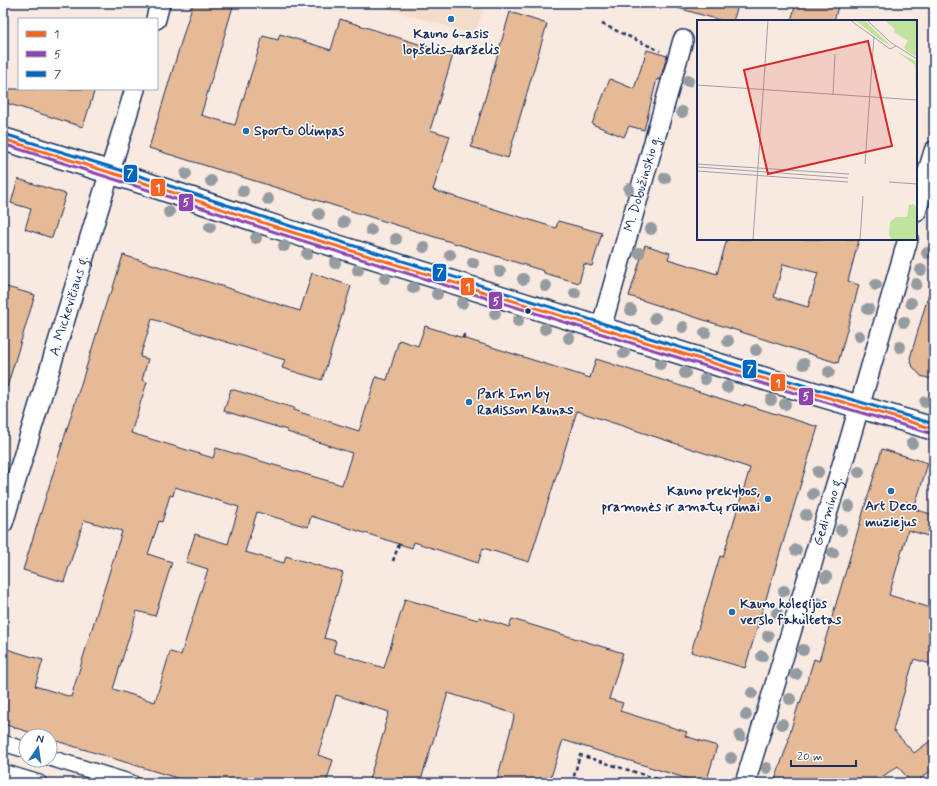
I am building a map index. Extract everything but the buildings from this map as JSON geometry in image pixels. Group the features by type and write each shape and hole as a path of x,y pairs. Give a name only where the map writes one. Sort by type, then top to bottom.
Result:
{"street":[{"path":"156,18 160,3"},
{"name":"M. Dobužinskio g.","path":"601,328 680,49"},
{"name":"A. Mickevičiaus g.","path":"3,523 135,90"},
{"path":"3,139 285,230 773,382 934,429"},
{"path":"917,209 934,151"},
{"name":"Gedimino g.","path":"745,783 908,240"},
{"path":"3,743 18,748"},
{"path":"58,760 132,783"},
{"path":"3,772 39,783"}],"path":[{"path":"602,24 680,49"},
{"path":"463,338 465,332"},
{"path":"393,561 399,544"},
{"path":"572,783 580,755 670,783"},
{"path":"180,783 181,779"}],"shaded area":[{"name":"Kauno 6-asis lopšelis-darželis","path":"369,3 485,3 475,35"}],"transit line":[{"name":"7","path":"4,134 146,178 287,225 746,368 934,424"},
{"name":"1","path":"3,139 144,183 285,230 745,373 934,429"},
{"name":"5","path":"3,144 284,235 744,378 933,434"}],"place":[{"name":"Kauno 6-asis lopšelis-darželis","path":"451,19"},
{"name":"Sporto Olimpas","path":"246,131"},
{"name":"Park Inn by Radisson Kaunas","path":"469,402"},
{"name":"Art Deco muziejus","path":"891,491"},
{"name":"Kauno prekybos, pramonės ir amatų rūmai","path":"768,499"},
{"name":"Kauno kolegijos verslo fakultetas","path":"732,612"}]}
